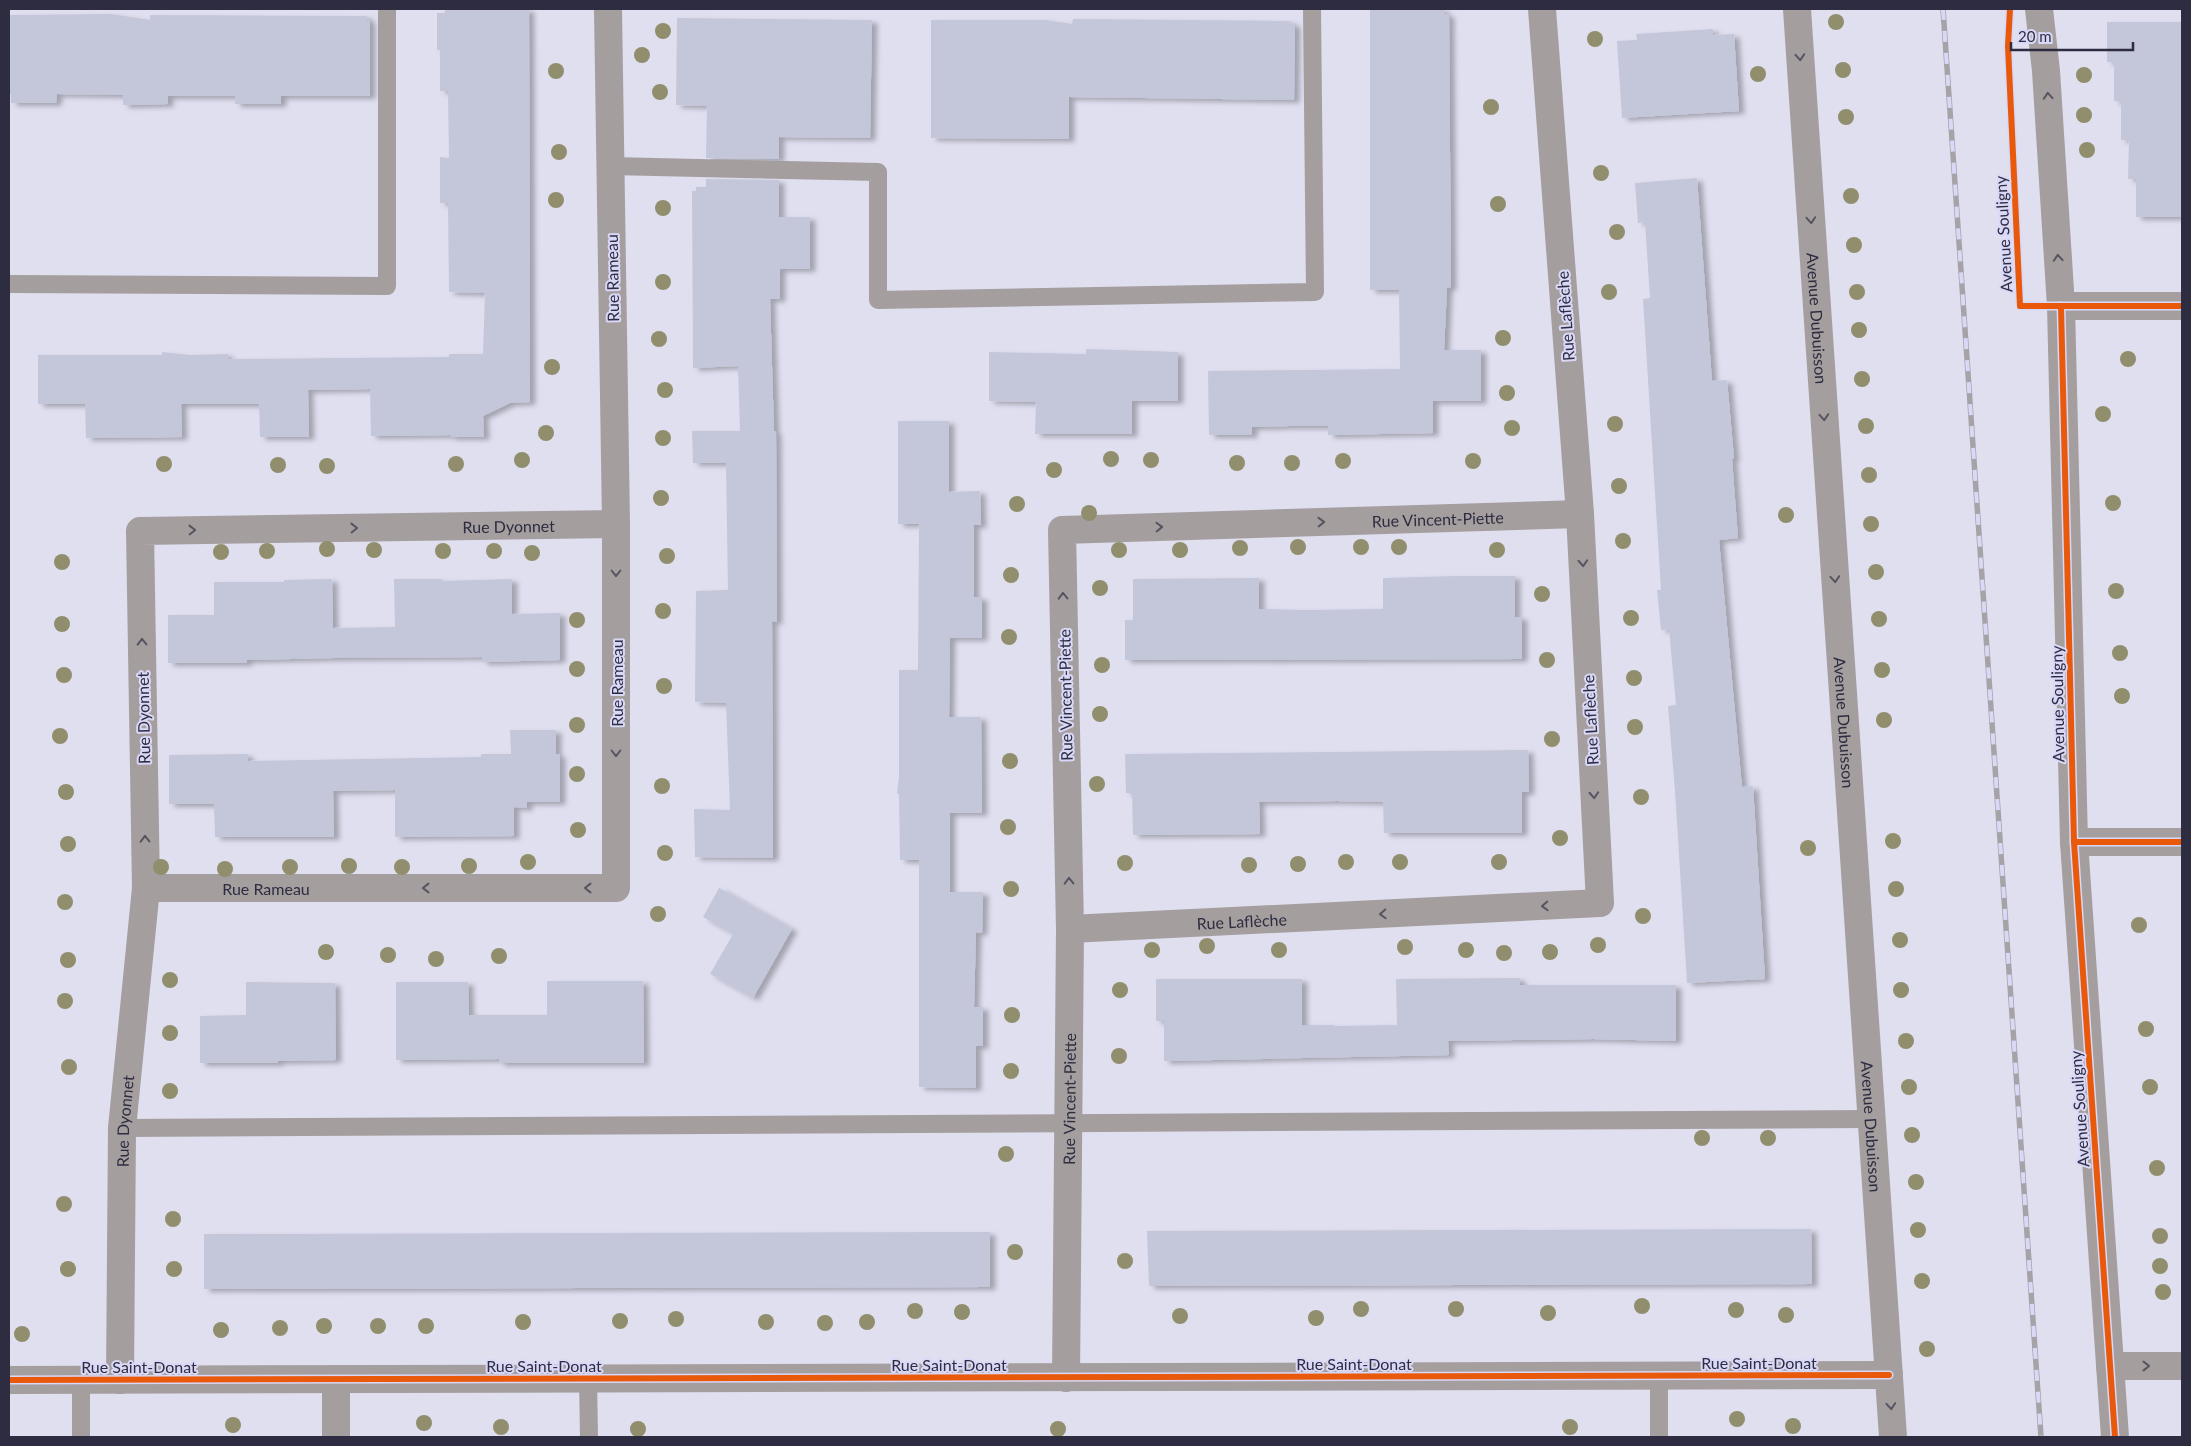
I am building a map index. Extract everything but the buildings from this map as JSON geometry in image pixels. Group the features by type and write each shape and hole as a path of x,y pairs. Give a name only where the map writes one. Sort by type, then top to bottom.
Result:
{"street":[{"name":"Rue Rameau","path":"146,888 616,888 616,524 608,9"},
{"name":"Rue Laflèche","path":"1070,929 1600,903 1580,514 1542,9"},
{"name":"Avenue Dubuisson","path":"1797,9 1893,1437"},
{"name":"Avenue Souligny","path":"2039,9 2046,71 2061,306 2074,842 2115,1437"},
{"path":"2061,306 2182,306"},
{"name":"Rue Vincent-Piette","path":"1066,1378 1070,929 1062,530 1580,514"},
{"name":"Rue Dyonnet","path":"120,1380 122,1128 146,888 140,531 616,524"},
{"path":"2074,842 2182,842"},
{"path":"2110,1366 2182,1366"},
{"name":"Rue Saint-Donat","path":"9,1380 1889,1375"},
{"path":"336,1379 336,1437"}],"lane":[{"path":"9,284 387,286 387,9"},
{"path":"611,166 878,172 878,300 1315,292 1312,9"},
{"path":"122,1128 1871,1119"},
{"path":"1659,1376 1659,1437"},
{"path":"588,1378 589,1437"},
{"path":"81,1380 81,1437"}],"railway":[{"path":"1943,9 2041,1437"}],"cycle path":[{"path":"2010,9 2008,46 2020,306 2182,306"},
{"path":"2061,306 2074,842 2115,1437"},
{"path":"2074,842 2182,842"},
{"path":"9,1380 1889,1375"}]}
